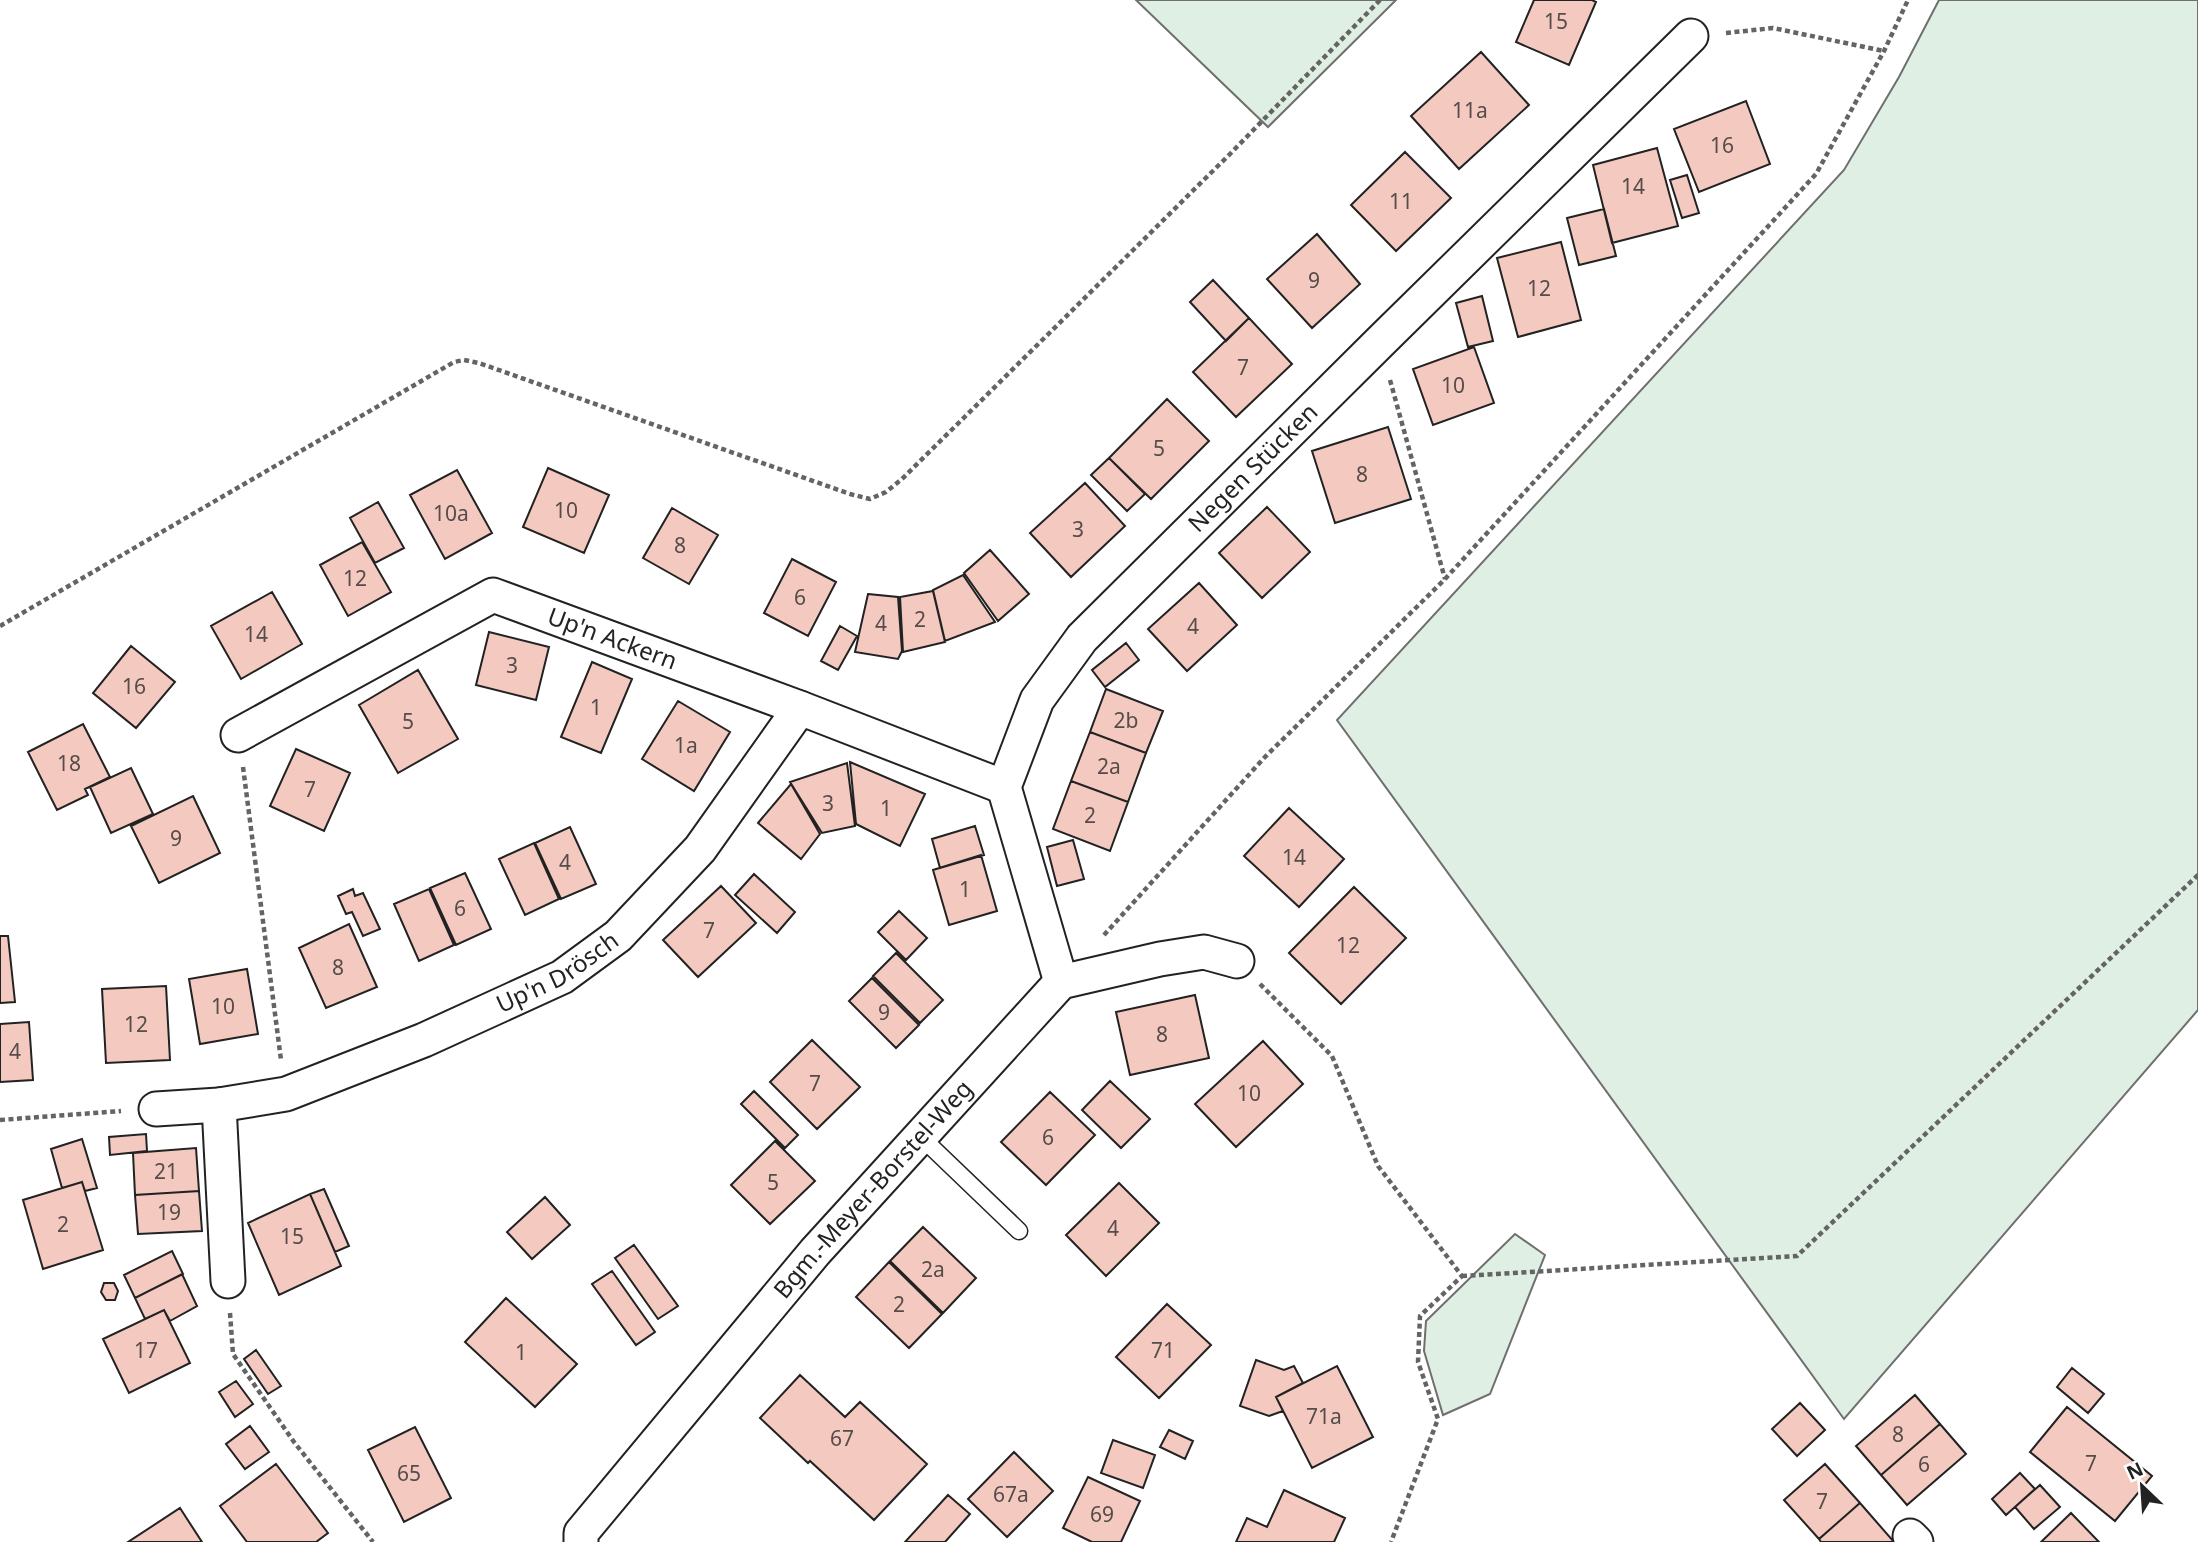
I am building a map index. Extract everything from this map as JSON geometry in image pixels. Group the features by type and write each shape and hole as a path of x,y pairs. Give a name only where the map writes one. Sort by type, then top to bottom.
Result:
{"street":[{"name":"Negen Stücken","path":"1004,787 1037,699 1082,638 1691,36"},
{"name":"Up'n Ackern","path":"239,735 493,595 800,708 1004,787"},
{"name":"Up'n Drösch","path":"156,1109 219,1105 286,1094 424,1040 562,977 618,936 700,849 800,708"},
{"path":"1004,787 1061,982 1160,959 1204,953 1237,961"},
{"name":"Bgm.-Meyer-Borstel-Weg","path":"582,1542 581,1533 815,1252 1061,982"},
{"path":"219,1105 228,1281"}],"lane":[{"path":"920,1136 1019,1231"}],"path":[{"path":"0,626 454,362 464,360 479,363 850,495 870,499 886,492 940,443 1380,0"},
{"path":"1098,942 1264,758 1446,579 1816,174 1884,51 1908,0"},
{"path":"1691,36 1773,28 1884,51"},
{"path":"1380,342 1446,579"},
{"path":"239,735 286,1094"},
{"path":"1391,1542 1438,1419 1418,1362 1420,1316 1462,1276 1797,1256 2198,874"},
{"path":"1237,961 1332,1056 1378,1166 1462,1276"},
{"path":"0,1119 156,1109"},
{"path":"228,1281 233,1354 294,1442 373,1542"}],"green space":[{"path":"1136,0 1396,0 1268,127"},
{"path":"1939,0 2198,0 2198,1010 1844,1419 1337,720 1844,170 1899,77"},
{"path":"1515,1234 1545,1255 1490,1394 1443,1415 1424,1351 1426,1321"}],"building":[{"path":"1534,0 1596,2 1569,65 1516,42"},
{"path":"1481,52 1529,105 1459,169 1411,116"},
{"path":"1746,101 1770,164 1699,192 1674,129"},
{"path":"1657,148 1678,226 1612,243 1593,165"},
{"path":"1405,152 1451,198 1396,251 1351,205"},
{"path":"1687,175 1699,213 1682,218 1670,180"},
{"path":"1604,209 1616,256 1579,265 1567,218"},
{"path":"1317,234 1360,284 1312,328 1267,279"},
{"path":"1561,242 1581,320 1518,337 1497,258"},
{"path":"1213,280 1249,318 1226,341 1190,302"},
{"path":"1482,296 1493,341 1468,347 1456,303"},
{"path":"1249,318 1292,364 1236,417 1193,372"},
{"path":"1474,347 1494,403 1433,425 1413,369"},
{"path":"1167,399 1209,441 1151,499 1109,458"},
{"path":"1388,427 1411,499 1335,523 1312,451"},
{"path":"1109,458 1145,494 1127,511 1091,475"},
{"path":"548,468 609,495 584,553 523,527"},
{"path":"457,470 492,533 445,559 410,495"},
{"path":"1085,483 1125,526 1071,577 1030,533"},
{"path":"378,502 404,548 375,563 350,518"},
{"path":"1267,507 1310,552 1262,598 1219,553"},
{"path":"672,508 718,535 689,584 643,558"},
{"path":"362,542 391,592 348,616 320,565"},
{"path":"990,550 1029,594 998,621 964,573"},
{"path":"792,559 836,582 808,636 764,613"},
{"path":"963,575 995,622 945,641 933,590"},
{"path":"1199,583 1237,625 1187,671 1148,629"},
{"path":"933,591 945,642 903,652 900,597"},
{"path":"272,592 302,644 241,679 211,626"},
{"path":"868,594 898,597 902,651 898,659 855,652"},
{"path":"840,626 857,636 838,670 821,661"},
{"path":"489,632 549,647 536,700 476,685"},
{"path":"1126,643 1139,660 1105,687 1092,670"},
{"path":"131,646 175,682 136,728 93,693"},
{"path":"592,662 632,679 601,753 561,737"},
{"path":"418,670 458,739 398,773 359,705"},
{"path":"1106,689 1163,711 1146,753 1090,732"},
{"path":"678,701 730,732 694,791 642,759"},
{"path":"83,724 110,777 85,789 88,795 57,810 28,752"},
{"path":"1090,732 1146,753 1128,802 1071,781"},
{"path":"296,749 350,773 324,831 270,806"},
{"path":"850,762 925,794 900,846 856,824"},
{"path":"847,763 855,826 822,833 790,782"},
{"path":"131,768 153,814 111,833 90,787"},
{"path":"1071,781 1128,802 1110,851 1053,829"},
{"path":"791,784 820,834 801,859 758,823"},
{"path":"193,796 220,853 159,883 131,826"},
{"path":"1289,808 1344,859 1299,907 1244,856"},
{"path":"975,826 984,855 940,868 932,839"},
{"path":"570,827 596,884 561,899 535,843"},
{"path":"1073,840 1084,879 1057,886 1047,847"},
{"path":"534,843 559,899 525,915 499,859"},
{"path":"981,855 997,911 949,925 933,870"},
{"path":"465,873 491,929 456,945 430,888"},
{"path":"754,874 795,912 777,933 735,895"},
{"path":"721,886 756,923 698,977 663,940"},
{"path":"1354,887 1406,938 1341,1004 1289,953"},
{"path":"353,889 355,896 363,893 380,929 363,936 352,912 346,914 338,896"},
{"path":"429,889 454,945 419,961 394,904"},
{"path":"899,911 927,938 906,960 878,932"},
{"path":"349,924 377,987 326,1008 299,948"},
{"path":"0,936 8,936 15,1002 0,1003"},
{"path":"896,953 943,1000 920,1023 873,976"},
{"path":"247,969 258,1034 200,1044 189,979"},
{"path":"872,978 919,1025 896,1048 849,1001"},
{"path":"166,986 170,1060 106,1063 102,989"},
{"path":"1195,995 1209,1058 1130,1075 1116,1012"},
{"path":"29,1022 33,1080 0,1082 0,1024"},
{"path":"812,1040 860,1087 817,1129 770,1082"},
{"path":"1263,1041 1303,1084 1236,1147 1195,1104"},
{"path":"1110,1081 1150,1119 1121,1148 1082,1110"},
{"path":"754,1091 798,1135 785,1148 741,1104"},
{"path":"1050,1092 1095,1135 1046,1185 1001,1142"},
{"path":"146,1134 147,1151 110,1155 109,1137"},
{"path":"82,1139 97,1188 85,1191 82,1182 62,1188 51,1149"},
{"path":"775,1141 815,1181 770,1224 731,1185"},
{"path":"196,1148 199,1191 135,1195 133,1153"},
{"path":"82,1182 103,1250 43,1269 23,1200"},
{"path":"1119,1183 1159,1223 1106,1276 1066,1235"},
{"path":"324,1189 349,1246 335,1252 310,1194"},
{"path":"199,1191 202,1231 138,1234 135,1195"},
{"path":"310,1194 341,1266 279,1295 248,1223"},
{"path":"545,1197 570,1225 532,1259 507,1232"},
{"path":"923,1227 976,1278 943,1313 890,1261"},
{"path":"634,1245 678,1306 658,1319 615,1258"},
{"path":"172,1251 183,1274 135,1298 124,1275"},
{"path":"889,1262 942,1314 909,1348 856,1297"},
{"path":"612,1271 655,1332 636,1345 592,1284"},
{"path":"182,1274 197,1306 170,1321 164,1310 145,1319 135,1298"},
{"path":"104,1283 114,1283 118,1291 115,1300 106,1300 101,1292"},
{"path":"506,1298 577,1364 535,1407 465,1342"},
{"path":"1167,1304 1211,1345 1159,1398 1116,1357"},
{"path":"164,1310 190,1363 129,1393 103,1339"},
{"path":"256,1350 281,1386 268,1394 244,1359"},
{"path":"1256,1360 1284,1370 1294,1366 1303,1383 1276,1397 1283,1411 1269,1416 1240,1406"},
{"path":"1337,1366 1373,1437 1312,1468 1276,1397"},
{"path":"2072,1368 2104,1394 2088,1413 2057,1387"},
{"path":"800,1375 845,1417 860,1402 927,1464 874,1520 760,1418"},
{"path":"236,1381 253,1404 235,1417 219,1392"},
{"path":"1915,1395 1940,1424 1881,1475 1856,1446"},
{"path":"1800,1403 1825,1430 1797,1456 1772,1429"},
{"path":"2067,1407 2152,1476 2115,1521 2030,1452"},
{"path":"1940,1424 1966,1454 1907,1505 1881,1475"},
{"path":"250,1426 269,1452 245,1469 226,1444"},
{"path":"415,1427 451,1498 404,1522 368,1450"},
{"path":"1169,1430 1193,1441 1185,1459 1160,1447"},
{"path":"1113,1440 1155,1455 1143,1488 1101,1473"},
{"path":"1014,1452 1053,1491 1007,1537 968,1499"},
{"path":"276,1464 328,1533 316,1542 247,1542 220,1506"},
{"path":"1825,1464 1860,1503 1819,1539 1784,1500"},
{"path":"2020,1473 2035,1489 2006,1515 1992,1499"},
{"path":"1088,1477 1140,1501 1121,1542 1092,1542 1063,1528"},
{"path":"2040,1485 2060,1507 2034,1529 2015,1507"},
{"path":"1284,1490 1345,1518 1334,1542 1236,1542 1247,1518 1267,1527"},
{"path":"948,1495 970,1514 945,1542 905,1542"},
{"path":"1860,1503 1894,1542 1821,1542 1819,1539"},
{"path":"180,1508 202,1542 128,1542"},
{"path":"2071,1513 2099,1542 2041,1542"}]}
